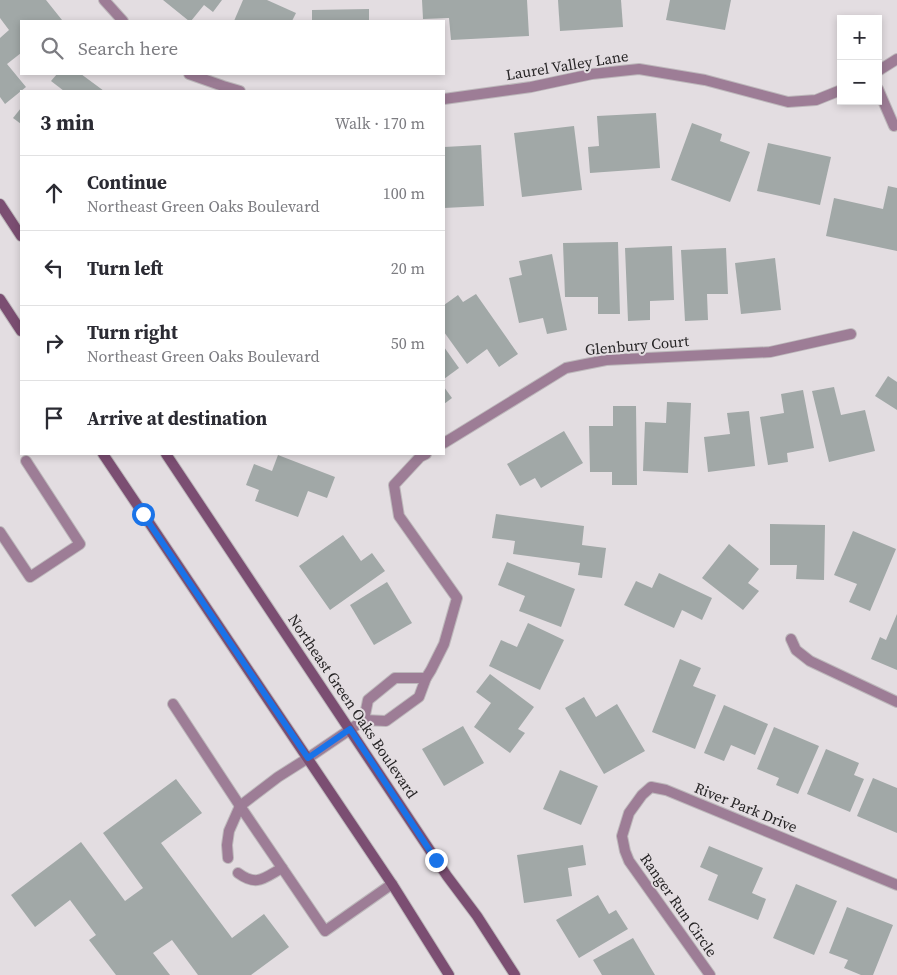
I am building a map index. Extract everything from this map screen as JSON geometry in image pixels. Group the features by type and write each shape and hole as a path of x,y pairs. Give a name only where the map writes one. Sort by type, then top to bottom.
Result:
{"main road":[{"path":"0,204 20,234"},
{"path":"0,299 20,329"},
{"path":"104,455 392,884 449,975"},
{"name":"Northeast Green Oaks Boulevard","path":"167,455 515,975"}],"street":[{"path":"104,0 121,20"},
{"path":"882,68 897,59"},
{"name":"Laurel Valley Lane","path":"445,99 532,87 592,74 639,69 705,80 788,102 816,100 837,92"},
{"path":"192,75 236,90"},
{"path":"882,98 894,126"},
{"name":"Glenbury Court","path":"445,442 566,368 606,360 770,352 851,334"},
{"path":"228,858 229,831 240,806 278,777 364,720 386,721 419,697 426,678 444,644 457,598 399,516 394,485 424,455"},
{"path":"0,532 30,577 80,544 26,461"},
{"path":"790,639 796,650 810,661 897,702"},
{"path":"364,720 368,700 395,678 426,678"},
{"path":"173,704 325,931 392,884"},
{"name":"River Park Drive","path":"625,851 622,836 629,814 642,795 652,787 666,790 897,885"},
{"name":"Ranger Run Circle","path":"625,851 629,861 710,975"},
{"path":"238,873 246,879 256,881 282,868"}],"building":[{"path":"0,0 46,0 62,20 20,20 20,54 7,64 26,87 5,104 0,97 0,38 9,30 0,18"},
{"path":"163,0 222,0 213,12 204,5 192,20 188,20"},
{"path":"243,0 267,0 296,13 292,20 234,20"},
{"path":"422,0 527,0 529,36 451,40 449,18 423,19"},
{"path":"558,0 621,0 623,27 560,31"},
{"path":"670,0 731,0 725,30 666,20"},
{"path":"369,9 369,20 312,20 312,10"},
{"path":"56,75 82,75 103,90 63,90 51,81"},
{"path":"20,109 20,123 13,118"},
{"path":"656,113 660,168 590,173 588,147 599,146 597,116"},
{"path":"692,123 722,134 720,141 750,152 730,202 671,180"},
{"path":"574,126 582,190 522,197 514,133"},
{"path":"768,143 831,157 820,205 757,191"},
{"path":"481,145 484,206 445,208 445,147"},
{"path":"888,186 897,188 897,251 826,236 834,198 883,209"},
{"path":"618,242 620,314 598,314 598,297 565,297 563,243"},
{"path":"672,246 674,300 650,301 650,320 628,321 625,248"},
{"path":"726,248 728,294 707,294 708,320 685,321 681,250"},
{"path":"552,254 567,330 547,334 543,318 519,323 509,278 522,275 519,261"},
{"path":"775,258 781,310 741,314 735,263"},
{"path":"476,294 518,354 499,367 487,349 467,364 445,333 445,304 458,295 463,302"},
{"path":"445,348 459,368 445,378"},
{"path":"888,376 897,382 897,410 875,396"},
{"path":"834,387 841,415 865,410 875,451 829,462 812,391"},
{"path":"445,388 452,398 445,403"},
{"path":"803,390 814,448 787,453 788,462 768,465 760,417 784,413 781,394"},
{"path":"667,402 691,403 688,473 643,471 645,422 666,423"},
{"path":"613,406 636,406 637,485 612,485 612,472 590,472 589,426 613,426"},
{"path":"749,411 755,466 708,472 704,437 730,434 727,413"},
{"path":"564,431 583,463 541,488 535,478 520,486 507,464"},
{"path":"278,455 335,477 327,498 308,491 298,517 255,501 259,490 246,485 254,464 272,471"},
{"path":"496,514 584,526 582,545 606,548 602,578 578,575 580,563 513,554 515,541 492,538"},
{"path":"770,524 825,525 824,580 796,579 797,565 770,565"},
{"path":"853,531 896,549 870,611 849,602 857,584 834,575"},
{"path":"343,535 361,561 372,553 385,571 330,610 299,566"},
{"path":"729,544 759,569 748,583 759,591 743,610 702,578"},
{"path":"507,562 575,589 561,627 519,611 525,596 498,585"},
{"path":"659,573 712,598 702,620 682,610 674,628 624,605 636,581 652,588"},
{"path":"387,582 412,623 374,645 350,605"},
{"path":"897,614 897,670 871,659 880,637 886,640"},
{"path":"528,623 564,640 540,690 489,666 501,640 517,647"},
{"path":"680,659 701,668 693,686 716,695 695,749 652,732"},
{"path":"490,674 534,707 518,729 525,733 510,753 474,727 491,703 476,692"},
{"path":"584,697 596,717 617,704 645,751 604,774 565,708"},
{"path":"724,705 768,724 755,755 731,745 724,761 704,753"},
{"path":"463,726 484,763 444,786 422,749"},
{"path":"774,727 819,746 798,794 776,785 779,778 757,769"},
{"path":"826,749 859,763 854,775 864,779 850,812 807,794"},
{"path":"560,770 598,786 581,825 543,809"},
{"path":"873,778 897,788 897,833 857,816"},
{"path":"176,779 202,813 161,843 232,938 264,914 289,947 251,975 198,975 172,940 153,953 170,975 116,975 89,940 96,935 70,900 35,927 11,895 81,842 125,901 143,888 103,833"},
{"path":"583,845 586,865 568,868 572,896 524,903 517,855"},
{"path":"709,846 763,868 752,893 766,899 758,920 708,900 718,875 700,867"},
{"path":"796,884 837,901 814,955 773,938"},
{"path":"598,895 609,914 616,910 628,929 579,958 556,920"},
{"path":"847,907 893,925 873,975 861,975 844,968 848,960 829,953"},
{"path":"633,938 655,975 602,975 593,960"}],"route":[{"path":"143,514 308,758 350,729 436,860"}]}
